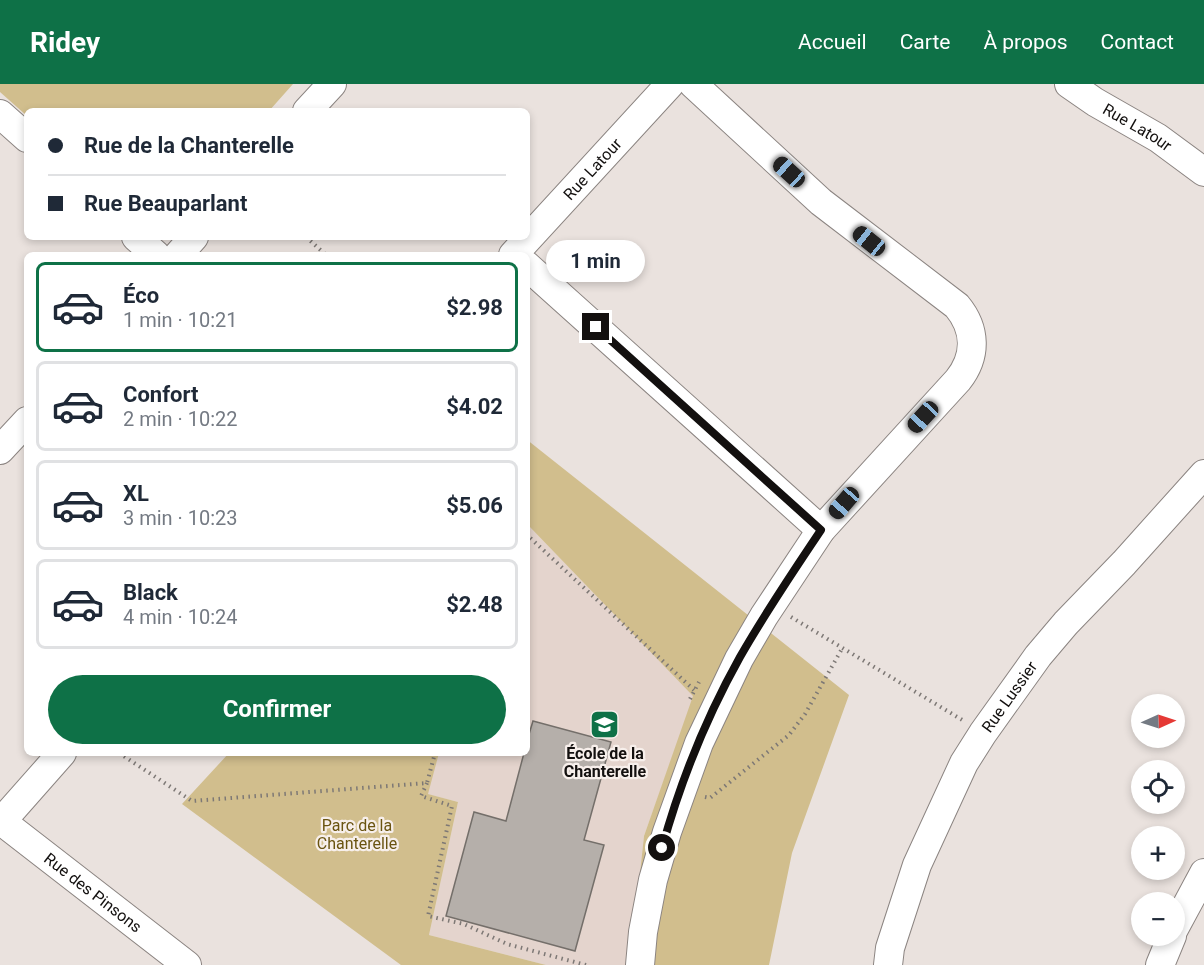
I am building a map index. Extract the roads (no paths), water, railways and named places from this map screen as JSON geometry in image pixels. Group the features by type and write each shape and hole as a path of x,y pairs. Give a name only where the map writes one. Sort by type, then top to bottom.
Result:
{"street":[{"path":"310,108 332,84"},
{"name":"Rue Latour","path":"521,252 670,84"},
{"path":"640,965 643,932 653,880 679,794 713,710 739,659 771,605 821,530 963,374 970,359 972,335 966,319 957,306 821,202 693,84"},
{"name":"Rue Latour","path":"1069,84 1095,102 1158,138 1204,172"},
{"path":"0,114 24,135"},
{"path":"139,240 153,252"},
{"path":"181,252 191,240"},
{"path":"530,269 821,530"},
{"path":"0,450 24,424"},
{"name":"Rue Lussier","path":"888,965 893,939 917,865 964,763 983,733 1038,656 1066,623 1124,564 1204,474"},
{"path":"1,821 60,756"},
{"name":"Rue des Pinsons","path":"1,821 187,965"},
{"path":"1185,908 1204,873"},
{"path":"1160,965 1168,946"}],"place":[{"name":"École de la Chanterelle","path":"605,725"}],"park label":[{"name":"Parc de la Chanterelle","path":"357,834"}]}
